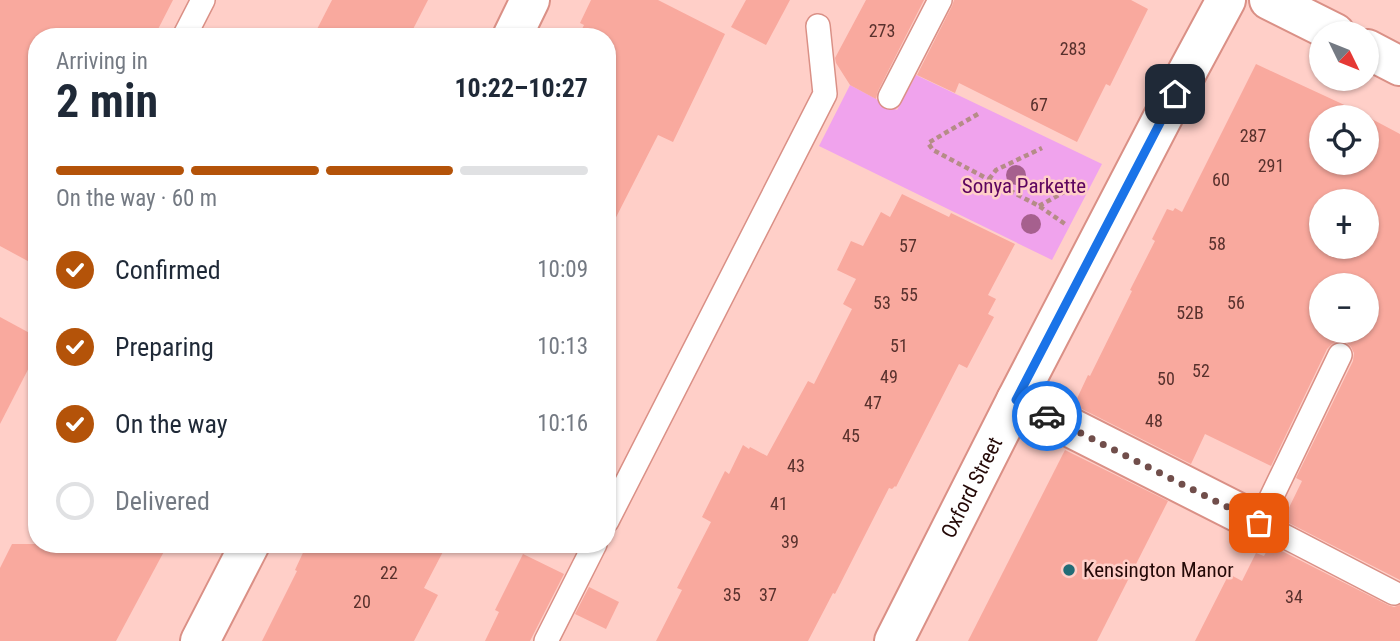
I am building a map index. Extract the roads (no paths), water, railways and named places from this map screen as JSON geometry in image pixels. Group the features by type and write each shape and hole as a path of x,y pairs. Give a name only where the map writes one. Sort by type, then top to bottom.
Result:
{"street":[{"path":"516,28 530,0"},
{"name":"Oxford Street","path":"894,641 1016,400 1226,0"},
{"path":"1269,0 1311,21"},
{"path":"1379,55 1400,66"},
{"path":"1016,400 1259,523"},
{"path":"200,641 245,553"}],"lane":[{"path":"189,28 203,0"},
{"path":"890,97 940,0"},
{"path":"616,503 825,94 818,26"},
{"path":"1340,355 1259,523 1394,593"},
{"path":"546,641 590,553"}],"place":[{"name":"Kensington Manor","path":"1069,570"}],"park label":[{"name":"Sonya Parkette","path":"1024,186"}]}
